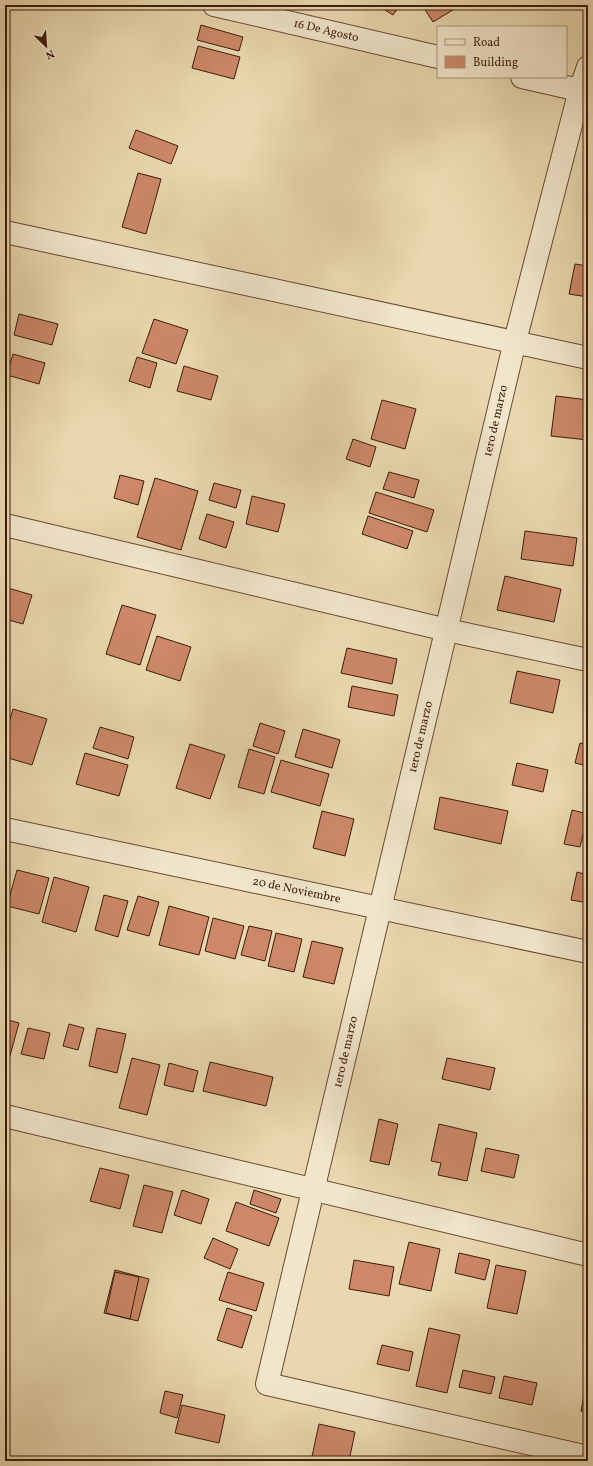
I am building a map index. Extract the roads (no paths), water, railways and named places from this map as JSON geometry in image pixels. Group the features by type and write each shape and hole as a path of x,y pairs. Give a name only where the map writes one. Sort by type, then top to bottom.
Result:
{"street":[{"name":"16 De Agosto","path":"214,5 437,57"},
{"path":"526,78 584,91 588,67"},
{"name":"1ero de marzo","path":"584,91 515,341 267,1384 588,1457"},
{"path":"5,232 588,358"},
{"path":"5,525 447,630 588,660"},
{"name":"20 de Noviembre","path":"5,829 380,910 588,952"},
{"path":"5,1116 588,1255"}]}
